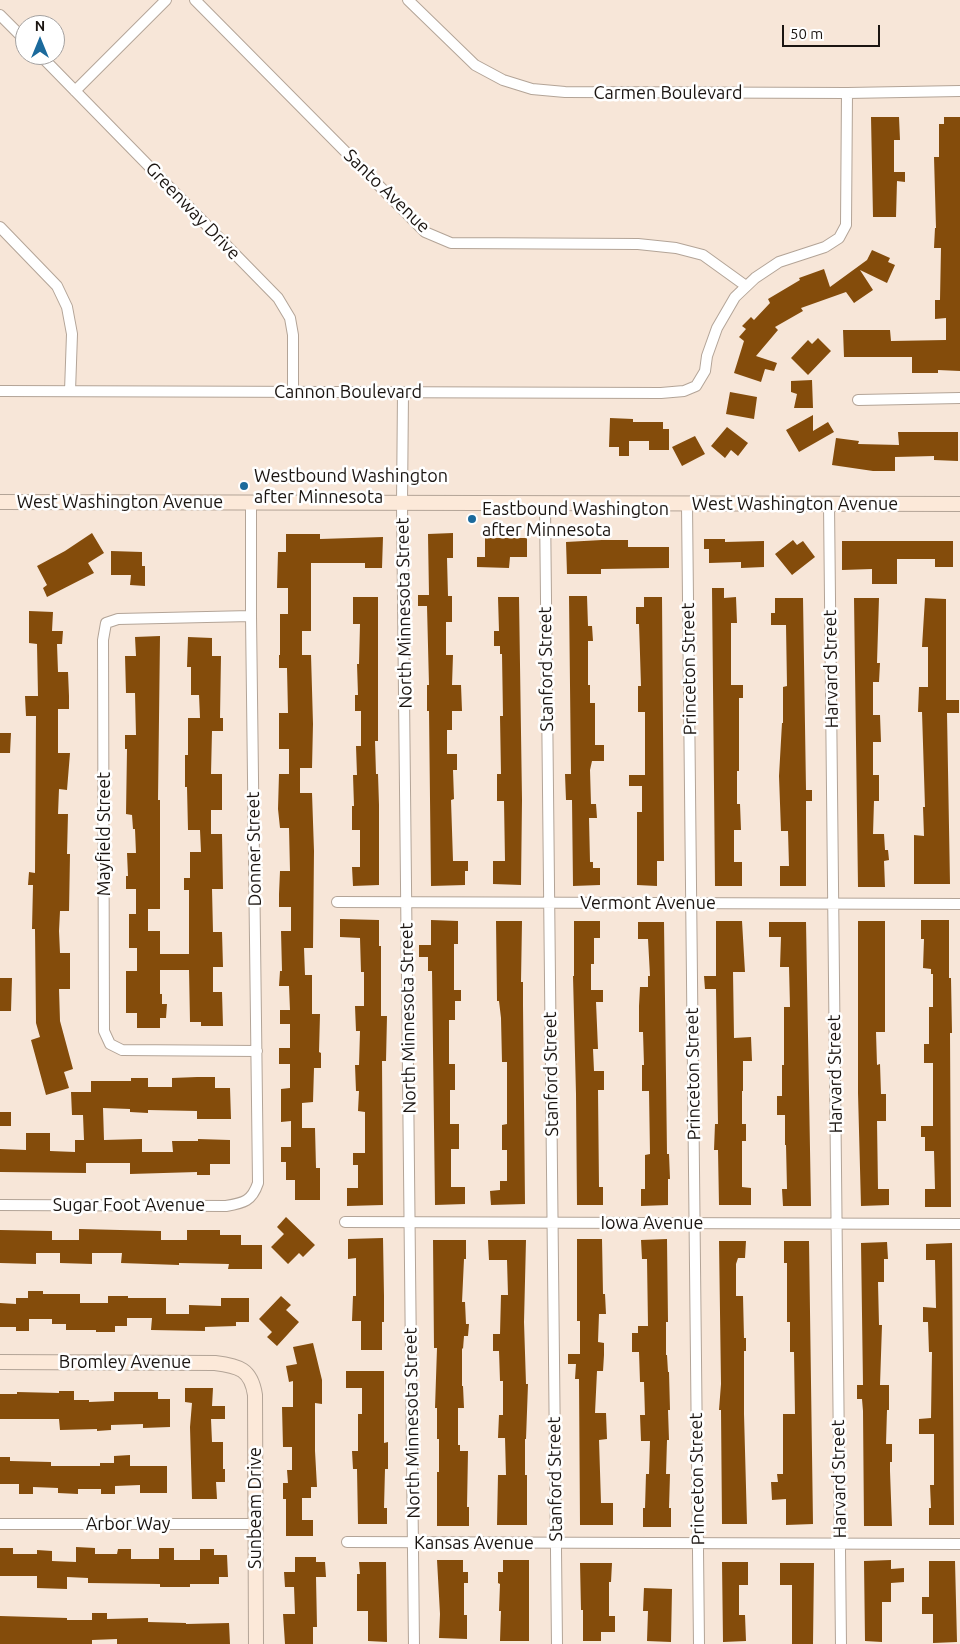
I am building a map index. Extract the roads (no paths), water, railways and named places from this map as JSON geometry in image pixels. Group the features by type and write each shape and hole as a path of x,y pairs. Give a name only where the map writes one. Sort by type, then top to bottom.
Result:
{"main road":[{"name":"West Washington Avenue","path":"0,502 545,505 960,504"},
{"name":"Bromley Avenue","path":"0,1362 215,1363 237,1366 247,1373"},
{"name":"Sunbeam Drive","path":"247,1373 253,1384 254,1395 256,1644"}],"street":[{"path":"75,90 166,0"},
{"name":"Santo Avenue","path":"195,0 425,232 451,243 638,244 676,248 703,255 746,286"},
{"name":"Carmen Boulevard","path":"413,2 475,65 503,80 532,89 565,92 847,93 960,91"},
{"path":"0,15 15,30"},
{"name":"Greenway Drive","path":"50,65 278,298 290,318 294,335 293,392"},
{"path":"746,286 779,262 826,247 839,238 846,225 847,93"},
{"path":"0,227 57,286 67,307 72,334 70,392"},
{"name":"Cannon Boulevard","path":"0,391 661,393 684,391 696,386 705,371 707,356 717,328 735,298 746,286"},
{"name":"North Minnesota Street","path":"403,392 402,504 414,1644"},
{"path":"858,400 960,398"},
{"name":"Donner Street","path":"251,503 258,1183 254,1195"},
{"name":"Harvard Street","path":"829,504 841,1644"},
{"name":"Stanford Street","path":"545,505 556,1644"},
{"name":"Princeton Street","path":"687,505 699,1644"},
{"name":"Mayfield Street","path":"251,616 118,619 106,623 103,640 104,1031 110,1044 122,1050 257,1051"},
{"name":"Vermont Avenue","path":"337,902 960,904"},
{"name":"Sugar Foot Avenue","path":"0,1205 226,1206 241,1204 254,1195"},
{"name":"Iowa Avenue","path":"345,1222 960,1224"},
{"name":"Arbor Way","path":"0,1524 255,1524"},
{"name":"Kansas Avenue","path":"348,1542 960,1544"}],"place":[{"name":"Westbound Washington after Minnesota","path":"244,486"},
{"name":"Eastbound Washington after Minnesota","path":"472,519"}]}
